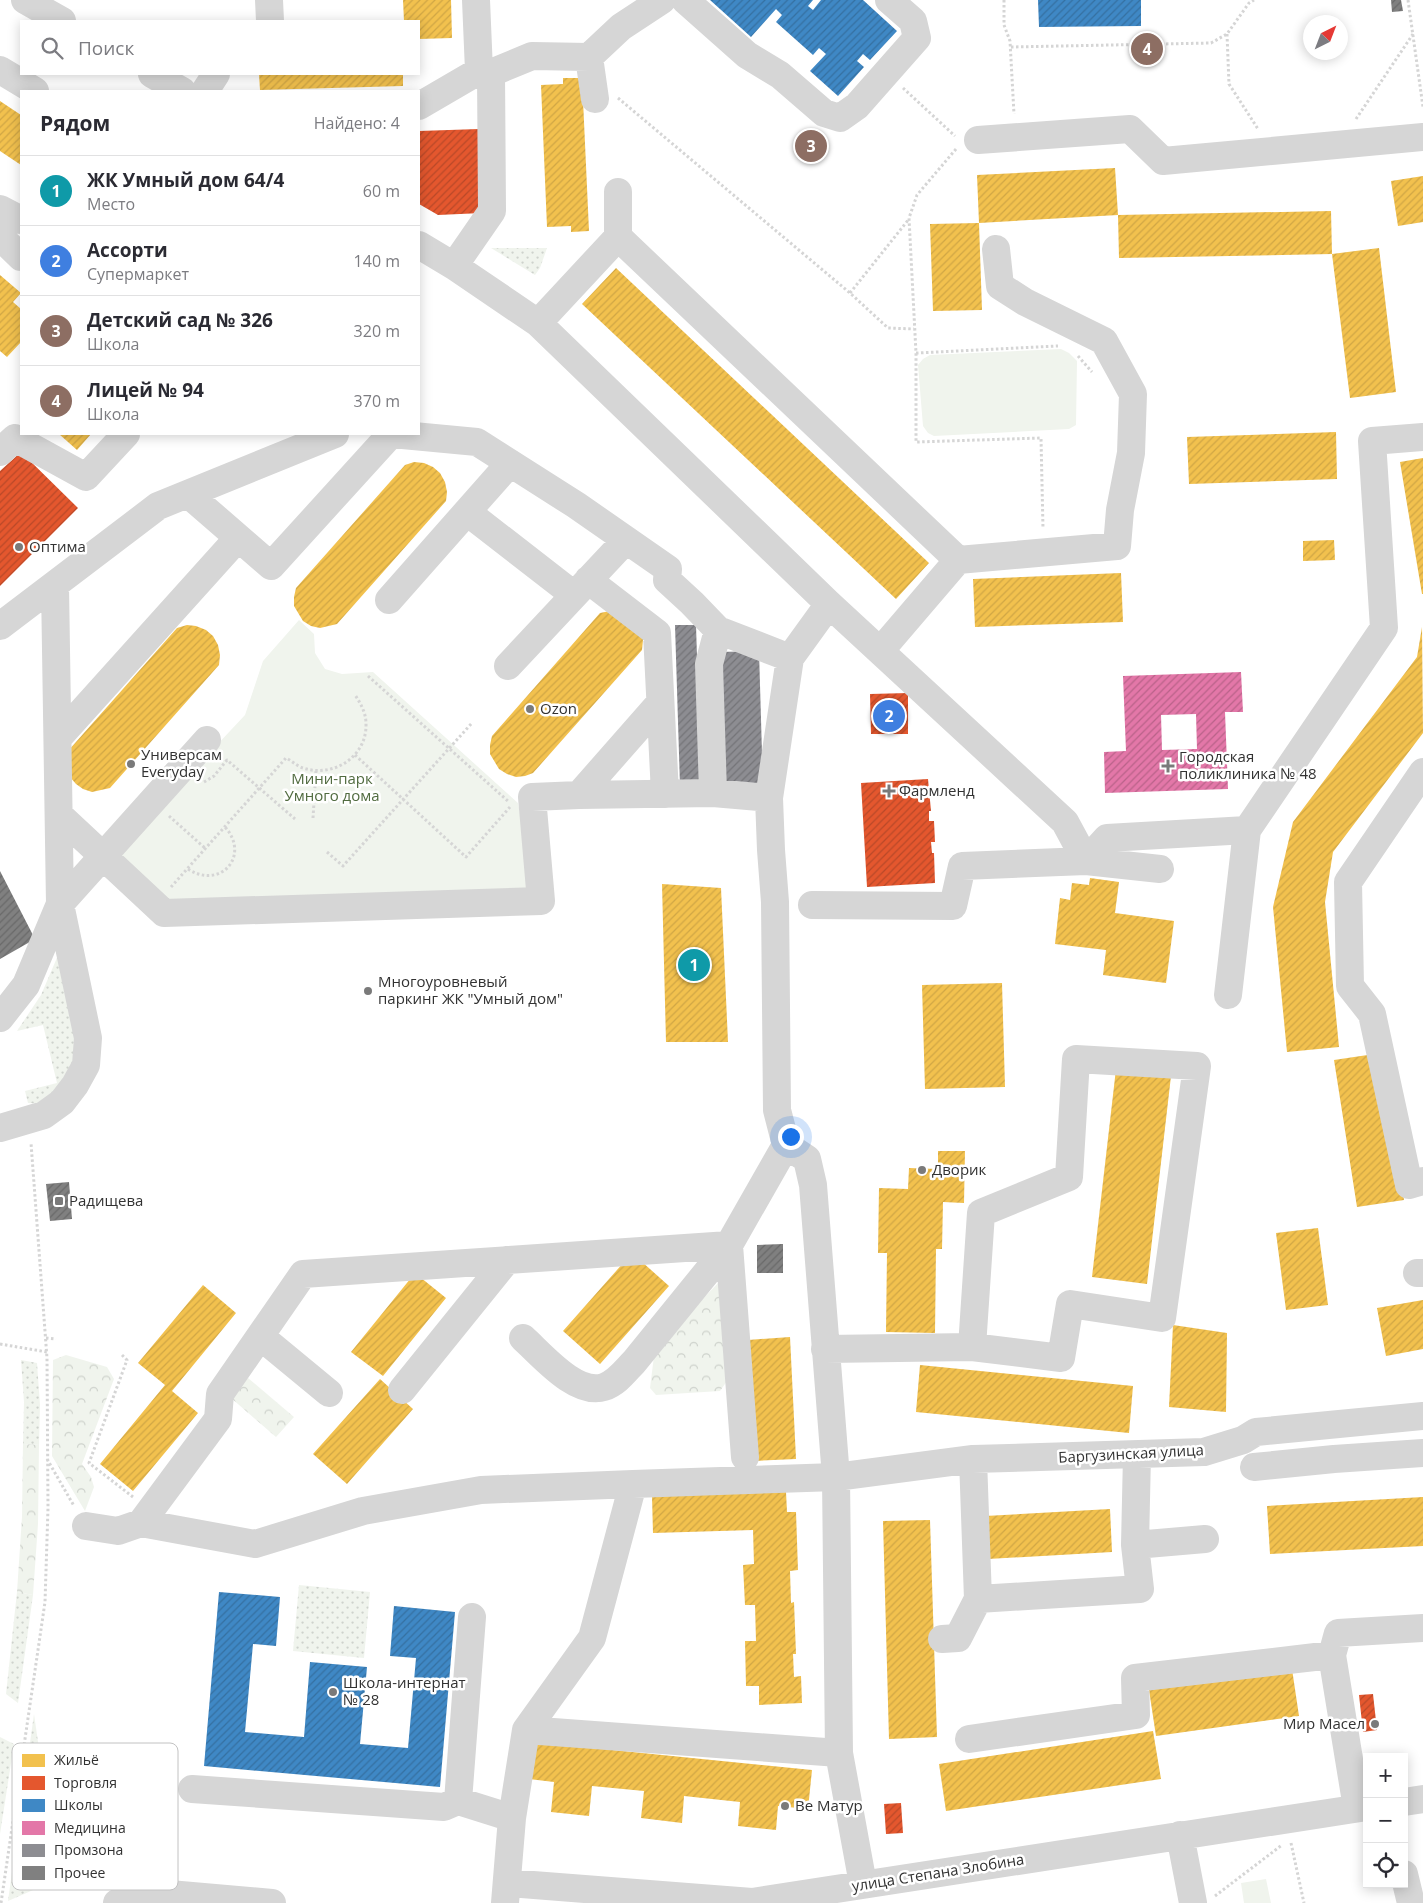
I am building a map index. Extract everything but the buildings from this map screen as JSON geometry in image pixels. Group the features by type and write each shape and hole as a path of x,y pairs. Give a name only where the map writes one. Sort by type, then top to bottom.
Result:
{"street":[{"path":"25,0 60,20"},
{"path":"269,0 270,20"},
{"path":"476,0 485,72 492,211 431,258 538,323 829,604 1066,822 1086,861"},
{"path":"420,105 485,72 532,56 592,77 621,27 628,0"},
{"path":"621,27 662,0"},
{"path":"685,0 747,55 780,75 824,113 840,118 856,106 917,38 913,22 889,0"},
{"path":"0,70 33,90"},
{"path":"154,75 180,90"},
{"path":"207,90 215,75"},
{"path":"978,140 1130,129 1163,161 1423,136"},
{"path":"538,323 618,237 618,192"},
{"path":"0,209 20,219"},
{"path":"0,237 20,256"},
{"path":"618,237 958,560"},
{"path":"880,650 958,560 1117,546 1120,510 1131,453 1133,394 1104,341 1025,302 1000,286 996,249"},
{"path":"12,440 86,477 125,435"},
{"path":"0,626 158,506 333,435"},
{"path":"188,494 271,566 390,435"},
{"path":"402,435 477,442 668,569 667,580 718,630 790,658"},
{"path":"1228,995 1247,830 1384,628 1372,441 1423,437"},
{"path":"389,600 510,463"},
{"path":"467,512 581,588 657,633 665,794"},
{"path":"58,738 238,538"},
{"path":"508,666 626,540"},
{"path":"0,1128 44,1115 62,1102 75,1085 86,1065 88,1038 60,904 55,586"},
{"path":"829,604 790,658 769,798 775,902 777,1110 786,1145 807,1159 813,1185 836,1477 839,1753 863,1884"},
{"path":"713,793 709,664 718,630"},
{"path":"579,795 660,704"},
{"path":"0,1018 60,904 207,740"},
{"path":"1423,772 1348,882 1350,986 1372,1014 1409,1184 1423,1181"},
{"path":"59,814 164,913 541,901 532,797 713,793 769,798"},
{"path":"1086,861 1108,838 1247,830"},
{"path":"812,905 954,906 962,866 1086,861 1160,869"},
{"path":"825,1349 972,1346 1062,1358 1070,1304 1162,1318 1197,1066 1076,1059 1069,1177 981,1212 972,1346"},
{"path":"523,1338 571,1381 590,1388 604,1387 618,1379 729,1245 786,1145"},
{"path":"86,1526 118,1531 145,1517 218,1419 220,1394 303,1274 729,1245"},
{"path":"729,1245 745,1456"},
{"path":"402,1390 507,1260"},
{"path":"260,1336 329,1393"},
{"name":"Баргузинская улица","path":"145,1517 255,1544 363,1511 481,1490 836,1477 973,1459 1204,1452 1243,1440 1256,1432 1423,1416"},
{"path":"1254,1467 1334,1458 1423,1454"},
{"path":"978,1599 1140,1589 1135,1545 1137,1455"},
{"path":"942,1639 958,1638 978,1599 973,1459"},
{"path":"506,1893 512,1818 526,1730 592,1638 633,1484"},
{"path":"1135,1545 1205,1539"},
{"path":"458,1801 472,1617"},
{"path":"1362,1808 1332,1655 1338,1633 1423,1628"},
{"path":"969,1738 1136,1715 1135,1678 1332,1655"},
{"path":"526,1730 839,1753"},
{"path":"192,1789 444,1807 458,1801 512,1818"},
{"path":"1408,1801 1423,1799"},
{"name":"улица Степана Злобина","path":"506,1893 752,1903 863,1884 1362,1808"},
{"path":"1180,1836 1203,1900"},
{"path":"1407,1888 1411,1903"},
{"path":"117,1903 135,1890 272,1903"}],"path":[{"path":"1004,0 1004,26 1010,41 1015,137"},
{"path":"1010,47 1211,42 1227,34 1249,3 1254,0"},
{"path":"1408,0 1423,107"},
{"path":"1227,34 1229,84 1260,132 1268,151"},
{"path":"1339,144 1413,34"},
{"path":"850,293 909,218 917,196 961,142 886,72"},
{"path":"592,77 850,293 888,328 914,329"},
{"path":"909,218 916,353 916,442 1041,438 1044,552"},
{"path":"916,353 1062,347"},
{"path":"1074,353 1093,373"},
{"path":"355,755 466,857 512,805 368,676"},
{"path":"169,890 286,758 302,768 316,771 331,770 344,764 355,755 364,741 366,725 364,709 355,695"},
{"path":"327,852 343,866 472,723"},
{"path":"198,784 214,776 227,760 295,819"},
{"path":"313,818 316,771"},
{"path":"164,812 206,849"},
{"path":"188,869 196,874 214,876 223,872 230,865 234,857 235,848 233,838 225,828"},
{"path":"24,1743 45,1602 48,1508 47,1352 29,1119"},
{"path":"46,1338 56,1338"},
{"path":"0,1344 47,1352"},
{"path":"122,1355 127,1360 89,1463 145,1517"},
{"path":"47,1459 86,1526"},
{"path":"1,1903 12,1828"},
{"path":"1203,1900 1290,1838 1304,1903"}],"green space":[{"path":"491,248 547,248 540,268 535,275"},
{"path":"1061,349 1069,353 1077,361 1076,425 1069,429 934,436 928,433 923,426 918,365 930,355"},
{"name":"Мини-парк Умного дома","path":"299,620 314,634 315,653 325,669 342,674 373,672 518,803 535,894 168,905 113,856 245,715 263,661"},
{"path":"59,953 85,1050 45,1104 28,1103 25,1091 57,1083 43,1025 17,1031 41,995"},
{"path":"724,1277 732,1374 720,1391 656,1395 650,1388 655,1348"},
{"path":"66,1355 107,1367 114,1379 82,1464 91,1477 94,1487 85,1511 52,1456 53,1360"},
{"path":"21,1360 37,1363 40,1405 39,1445 23,1444 24,1402"},
{"path":"248,1378 294,1417 276,1437 231,1398"},
{"path":"23,1444 39,1445 38,1524 33,1595 17,1592 22,1517"},
{"path":"299,1585 370,1592 364,1658 293,1651"},
{"path":"17,1592 33,1595 18,1703 6,1694"},
{"path":"34,1714 38,1743 30,1743"},
{"path":"0,1737 12,1743 12,1757 0,1834"},
{"path":"12,1872 12,1890 33,1890 8,1901"},
{"path":"1266,1879 1271,1903 1244,1903 1241,1883"}],"place":[{"name":"Лицей № 94","path":"1147,49"},
{"name":"Детский сад № 326","path":"811,146"},
{"name":"Оптима","path":"19,547"},
{"name":"Ozon","path":"530,709"},
{"name":"Ассорти","path":"889,716"},
{"name":"Универсам Everyday","path":"131,764"},
{"name":"Городская поликлиника № 48","path":"1168,766"},
{"name":"Фармленд","path":"889,791"},
{"name":"ЖК Умный дом 64/4","path":"694,965"},
{"name":"Многоуровневый паркинг ЖК \"Умный дом\"","path":"368,991"},
{"name":"Дворик","path":"922,1170"},
{"name":"Радищева","path":"59,1201"},
{"name":"Школа-интернат № 28","path":"333,1692"},
{"name":"Мир Масел","path":"1375,1724"},
{"name":"Be Матур","path":"785,1806"}]}
